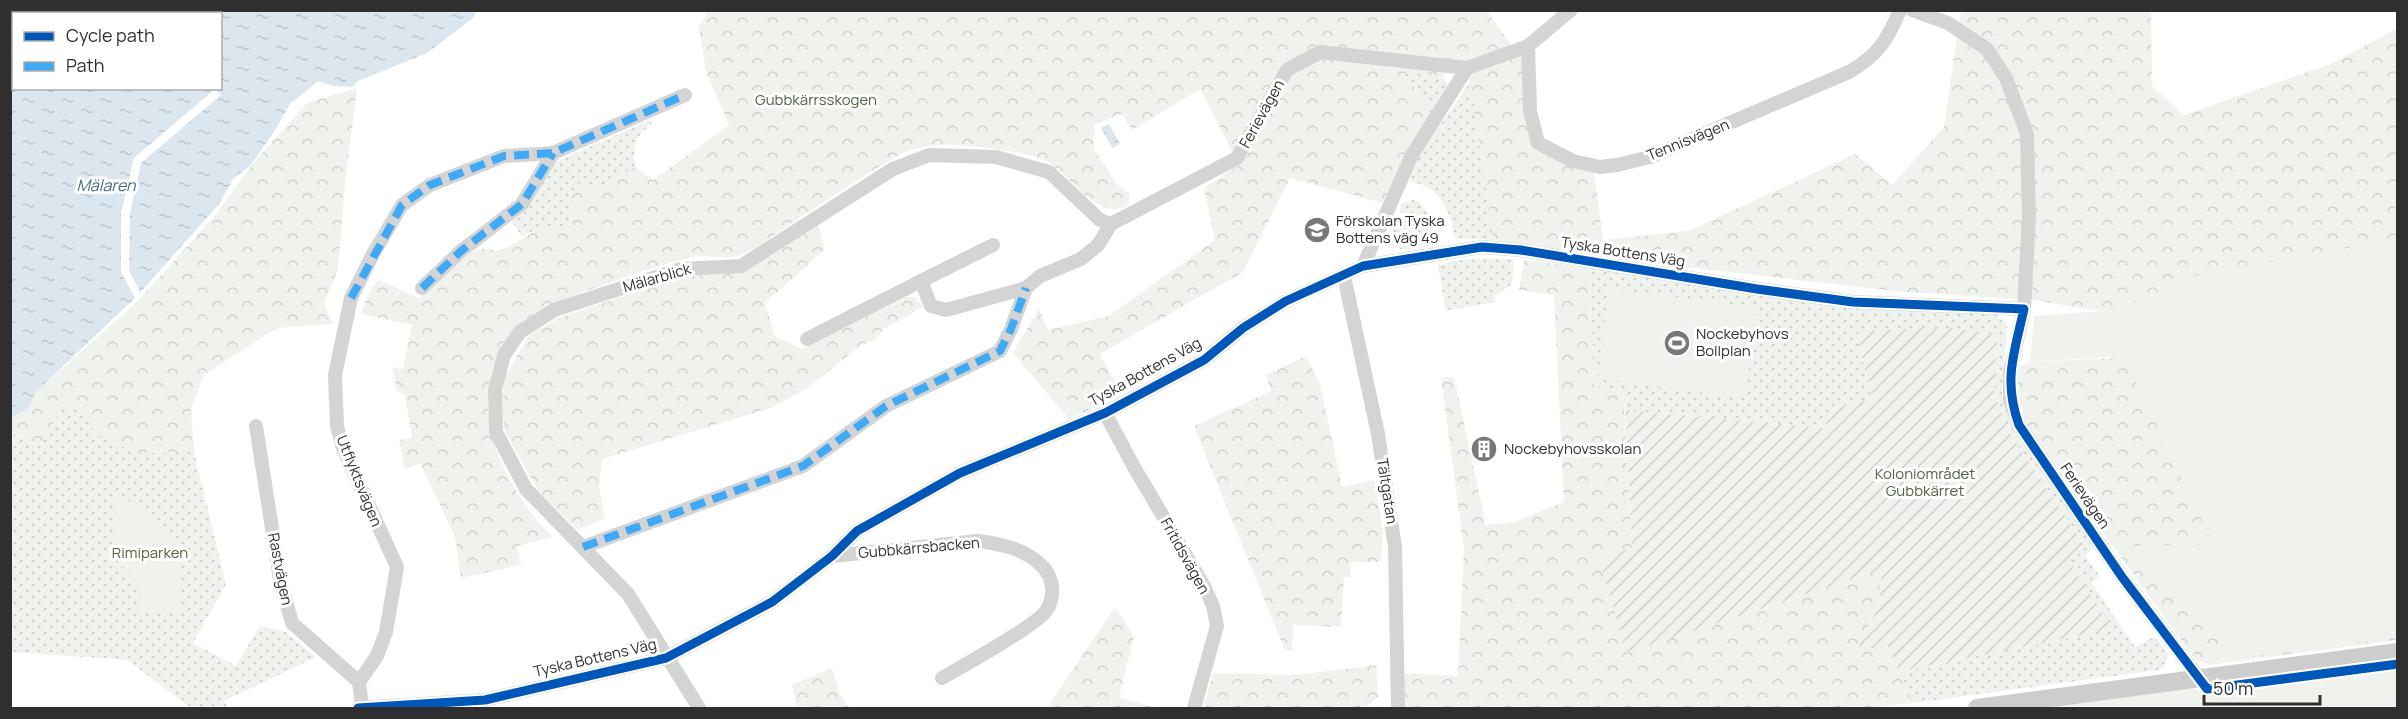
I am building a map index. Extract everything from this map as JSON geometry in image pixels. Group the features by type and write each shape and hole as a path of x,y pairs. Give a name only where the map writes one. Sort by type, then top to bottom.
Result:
{"street":[{"name":"Ferievägen","path":"921,281 931,306 946,310 1026,288 1040,276 1081,259 1098,245 1111,224 1237,158 1287,70 1320,52 1467,68 1528,46 1571,10"},
{"name":"Tennisvägen","path":"1528,46 1530,111 1538,143 1573,161 1608,166 1650,157 1850,72 1870,60 1888,39 1900,10"},
{"name":"Ferievägen","path":"1912,10 1948,23 1987,49 2006,78 2026,134 2030,217 2024,309 2010,372 2010,400 2019,425 2122,577 2199,678"},
{"path":"1363,266 1412,155 1467,68"},
{"name":"Utflyktsvägen","path":"359,682 377,656 386,632 397,567 344,448 337,426 334,375 351,298 402,205 430,184 504,156 553,153 685,95"},
{"path":"423,288 461,251 522,204 553,153"},
{"name":"Mälarblick","path":"699,708 628,594 526,489 496,432 495,390 504,355 520,332 554,310 681,269 741,266 893,169 929,155 996,158 1049,172 1100,220 1111,224"},
{"path":"807,339 993,245"},
{"name":"Tyska Bottens Väg","path":"360,707 485,700 666,658 772,602 832,556 857,531 960,473 1106,413 1204,360 1243,328 1286,301 1363,266 1482,247 1521,250 1757,289 1853,302 2024,309"},
{"name":"Tältgatan","path":"1344,276 1378,434 1395,547 1398,708"},
{"path":"583,547 804,466 886,406 1000,351 1026,288"},
{"name":"Fritidsvägen","path":"1106,413 1134,467 1204,586 1213,606 1217,626 1194,708"},
{"name":"Rastvägen","path":"256,426 280,580 292,623 359,682"},
{"name":"Gubbkärrsbacken","path":"832,556 978,541 1001,544 1026,553 1038,562 1047,572 1053,591 1046,613 942,678"},
{"path":"1977,708 2397,652"},
{"path":"359,682 360,707"}],"green space":[{"name":"Gubbkärrsskogen","path":"708,11 1487,11 1512,46 1522,41 1539,142 1593,165 1603,240 1688,231 1855,154 1892,185 1944,127 1961,11 2151,11 2152,86 2184,115 2333,63 2397,28 2397,640 2209,665 2196,660 2027,428 2016,388 2017,367 2030,362 2112,358 2104,312 2034,300 1904,292 1667,265 1493,240 1467,60 1442,76 1405,73 1431,113 1382,203 1290,178 1243,272 1100,354 1122,395 1069,419 1013,353 1039,309 1048,330 1109,316 1215,240 1204,188 1239,165 1200,89 1132,130 1122,114 1094,125 1094,149 1117,184 1130,194 1129,204 1118,209 1107,208 1096,203 1055,167 1037,157 977,147 938,145 924,147 902,153 888,161 740,255 694,257 659,266 578,294 536,313 506,340 496,358 490,381 488,410 494,444 501,462 530,512 553,537 517,546 521,565 461,578 455,537 420,463 405,470 399,440 412,438 405,395 397,391 392,367 403,369 412,325 361,314 369,292 378,280 419,298 464,256 485,249 495,251 509,247 542,227 568,226 574,209 565,202 579,183 604,185 635,167 653,180 729,125 706,72 699,27"},
{"path":"1404,72 1442,76 1448,85 1431,113"},
{"path":"1472,79 1493,240 1455,238 1450,218 1442,201 1429,188 1409,181 1419,156"},
{"path":"357,88 345,183 338,269 324,303 333,324 277,328 205,374 191,408 194,452 138,453 94,435 92,415 65,404 38,447 11,432 10,417 28,409 35,393 140,299 216,214 254,162 307,103"},
{"path":"650,120 652,124 642,132 636,142 635,167 604,185 574,209 568,226 542,227 522,236 511,221 530,203 549,167 555,162"},
{"path":"1413,200 1419,202 1430,214 1430,236 1421,245 1410,249 1398,248 1386,243 1395,225 1399,225 1404,214 1400,212 1401,204"},
{"path":"818,224 825,249 765,303 775,336 802,349 907,297 915,297 923,307 884,329 875,340 861,345 805,390 771,408 602,459 599,487 605,518 578,530 539,492 506,434 501,412 505,377 529,335 561,317 680,277 739,272"},
{"path":"2397,239 2397,637 2220,660 2221,634 2130,546 2213,544 2124,356 2030,362 2034,316 2118,310 2196,275"},
{"path":"1483,258 1514,259 1512,284 1495,296 1495,302 1446,311 1438,266 1452,261"},
{"path":"1524,260 1590,268 1594,386 1623,390 1632,547 1626,653 1881,570 1880,603 1857,649 1888,646 1913,703 1867,708 1402,708 1404,673 1458,676 1464,549 1441,377 1454,377 1486,525 1514,522 1564,502 1554,295 1519,290"},
{"path":"1590,268 1997,315 2007,325 2002,395 2014,430 2095,547 2085,555 2100,577 2092,583 2135,647 2152,638 2157,638 2168,654 2166,663 2159,670 1913,703 1899,672 2113,629 2067,559 2085,546 2008,430 1994,393 1998,334 1856,332 1872,399 1836,408 1824,428 1625,410 1623,390 1594,386"},
{"name":"Nockebyhovs Bollplan","path":"1609,289 1757,307 1745,398 1598,379"},
{"name":"Koloniområdet Gubbkärret","path":"1939,327 1998,334 1994,393 2008,430 2085,546 2068,559 2113,629 1899,672 1888,646 1857,650 1880,603 1881,570 1626,653 1600,561 1632,547 1625,410 1824,428 1836,408 1872,399 1856,332"},
{"path":"1306,356 1320,384 1342,487 1374,480 1383,529 1381,562 1351,562 1350,577 1344,577 1341,627 1293,625 1292,651 1285,651 1194,426 1271,391 1266,375"},
{"path":"65,404 92,415 94,435 138,453 194,452 226,584 193,643 236,666 260,626 286,632 316,657 224,701 228,708 191,708 127,660 11,652 10,432 38,447"},
{"name":"Rimiparken","path":"115,500 137,502 183,544 178,611 140,610 141,587 112,555"},
{"path":"1115,607 1134,637 1119,697 1156,708 1047,708"},
{"path":"2397,664 2397,708 2028,708 2187,689 2207,689"},
{"path":"1376,665 1378,697 1365,708 1206,708 1205,702 1213,673 1296,675"},
{"path":"832,668 840,695 849,708 797,708 792,685"}],"water":[{"name":"Mälaren","path":"10,11 477,11 473,18 427,53 358,81 353,87 334,86 318,81 290,104 250,166 233,179 220,203 137,296 35,393 28,409 11,417"},
{"path":"1109,124 1120,144 1112,148 1101,128"}],"pier":[{"path":"214,90 221,95 141,163 130,214 129,271 140,292 135,298 121,272 121,213 134,158"}],"marked path":[{"path":"351,298 402,205 430,185 504,156 553,153 685,95"},
{"path":"422,288 461,251 522,204 553,153"},
{"path":"583,547 803,466 886,406 1000,351 1026,288"}],"cycle path":[{"path":"358,708 485,700 666,658 772,602 832,556 857,531 960,473 1105,413 1204,360 1243,328 1286,301 1363,266 1482,247 1521,250 1757,289 1853,302 2024,309 2011,380 2014,409 2019,425 2122,577 2207,689 2398,664"}],"place":[{"name":"Förskolan Tyska Bottens väg 49","path":"1317,230"},
{"name":"Nockebyhovs Bollplan","path":"1677,343"},
{"name":"Nockebyhovsskolan","path":"1484,449"}]}
